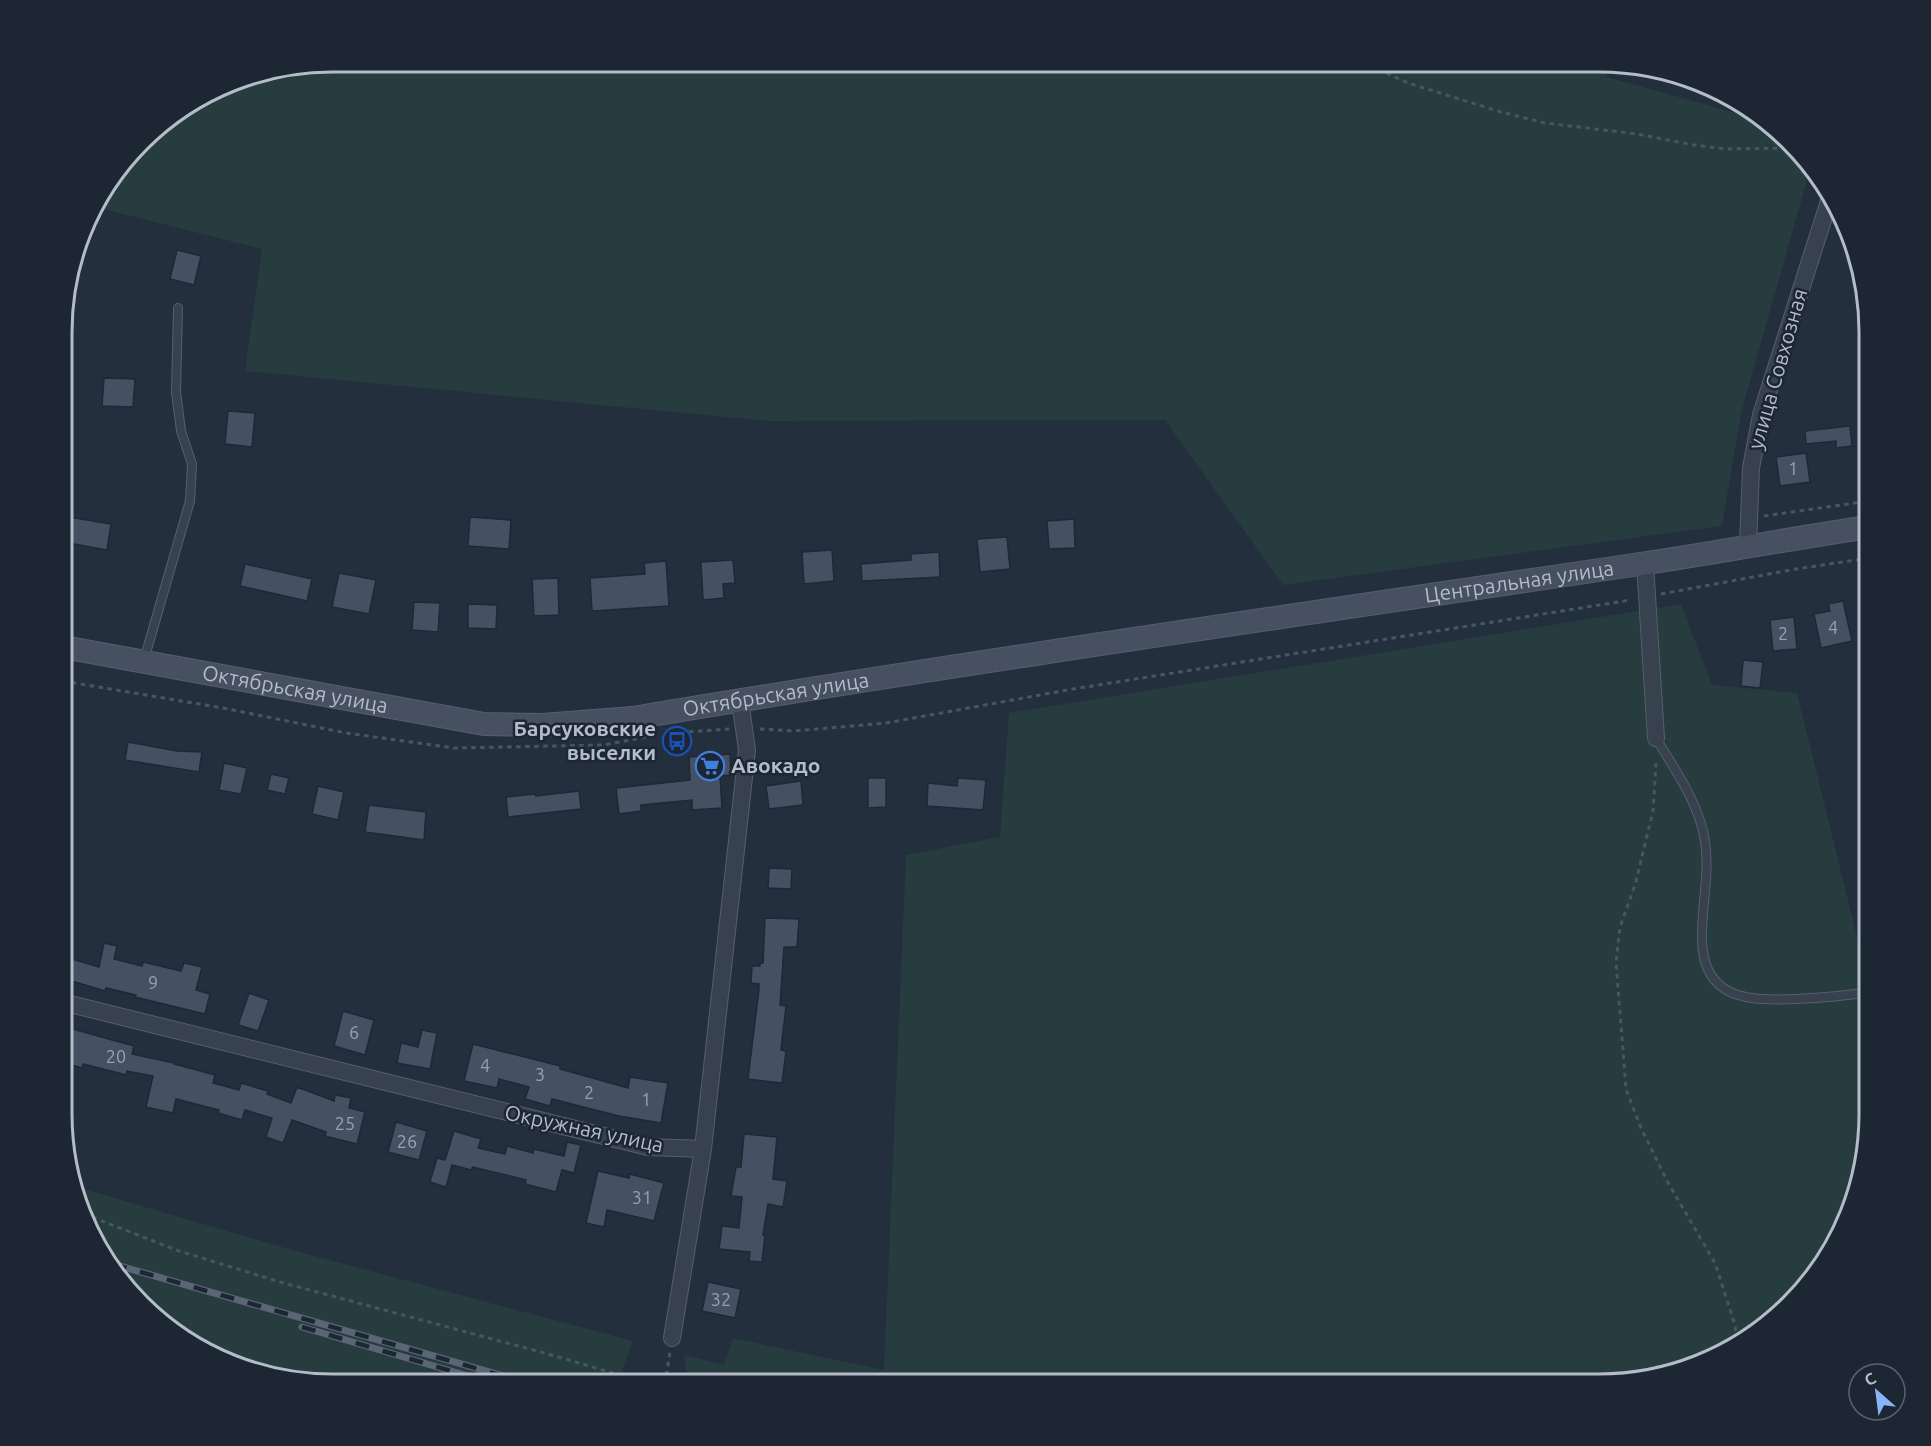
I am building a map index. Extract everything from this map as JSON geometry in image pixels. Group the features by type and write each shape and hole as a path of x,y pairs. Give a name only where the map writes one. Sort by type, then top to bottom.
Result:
{"main road":[{"name":"Центральная улица","path":"1169,634 1645,564 1748,545 1859,528"},
{"name":"Октябрьская улица","path":"72,648 484,724 543,725 633,718 1169,634"}],"street":[{"name":"улица Совхозная","path":"1748,545 1752,468 1761,416 1827,208"},
{"path":"1645,564 1656,738"},
{"path":"672,1338 703,1149 747,750 740,700"},
{"name":"Окружная улица","path":"72,1004 648,1147 703,1149"}],"lane":[{"path":"144,661 190,501 192,464 181,431 176,392 178,308"},
{"path":"1656,738 1695,807 1703,829 1707,865 1702,939 1705,961 1714,980 1729,992 1746,998 1773,1000 1859,993"}],"path":[{"path":"1384,72 1408,83 1545,123 1637,134 1726,149 1783,148"},
{"path":"1749,518 1859,502"},
{"path":"744,728 794,731 886,723 1073,689 1648,597 1859,560"},
{"path":"1656,738 1653,812 1635,885 1620,927 1616,962 1626,1089 1641,1128 1667,1181 1715,1263 1736,1334"},
{"path":"94,1218 179,1251 280,1282 617,1374"},
{"path":"667,1374 672,1338"}],"green space":[{"path":"332,72 1605,72 1607,77 1740,114 1783,148 1805,174 1807,180 1741,413 1722,526 1283,585 1165,420 768,421 245,371 262,249 103,209 126,174 148,148 202,107 233,92 265,81 298,74"},
{"path":"1681,604 1712,685 1797,693 1859,945 1857,1148 1850,1181 1839,1213 1815,1258 1783,1298 1729,1339 1682,1360 1633,1372 1599,1374 687,1374 684,1355 724,1365 733,1338 884,1370 906,855 1000,837 1009,713"},
{"path":"83,1189 292,1250 633,1341 621,1374 332,1374 298,1372 265,1365 233,1354 202,1339 148,1298 107,1244"}],"building":[{"path":"177,250 201,256 194,285 170,279"},
{"path":"104,378 135,379 133,407 102,406"},
{"path":"228,411 255,413 252,447 225,444"},
{"path":"1850,426 1852,446 1836,448 1836,441 1806,444 1805,431"},
{"path":"1806,453 1810,482 1780,486 1776,457"},
{"path":"470,517 511,520 509,549 468,546"},
{"path":"72,518 111,524 107,550 72,544"},
{"path":"1074,519 1075,548 1049,549 1047,521"},
{"path":"1007,537 1010,569 980,572 977,539"},
{"path":"832,550 834,581 804,584 802,552"},
{"path":"939,552 940,577 862,581 861,564 911,560 911,554"},
{"path":"733,560 735,583 723,584 724,598 703,600 701,562"},
{"path":"666,561 669,606 592,611 590,578 645,574 644,563"},
{"path":"245,564 312,579 307,601 240,586"},
{"path":"339,573 376,580 369,614 332,607"},
{"path":"558,578 559,615 534,616 532,579"},
{"path":"1843,601 1852,641 1821,648 1814,614 1830,611 1828,604"},
{"path":"414,602 440,603 438,632 412,630"},
{"path":"468,604 497,605 496,629 468,628"},
{"path":"1794,617 1797,649 1773,651 1770,620"},
{"path":"1743,660 1763,662 1760,688 1741,686"},
{"path":"128,742 177,751 202,752 199,772 125,760"},
{"path":"730,754 731,775 720,776 722,808 692,810 692,800 641,805 641,811 619,814 616,788 690,780 689,757"},
{"path":"224,763 247,768 241,794 219,790"},
{"path":"271,774 289,778 285,794 267,790"},
{"path":"868,778 886,778 886,807 868,808"},
{"path":"958,778 986,780 983,810 927,806 928,783 957,786"},
{"path":"801,781 803,805 769,809 766,786"},
{"path":"318,786 344,792 338,820 312,814"},
{"path":"579,791 581,809 508,817 506,797"},
{"path":"369,805 426,812 424,840 365,832"},
{"path":"769,868 792,869 791,889 768,888"},
{"path":"765,918 799,919 797,947 784,947 780,1005 786,1006 781,1050 786,1051 782,1083 748,1079 759,989 759,984 751,983 752,966 760,966 760,963 763,963"},
{"path":"104,943 117,946 114,959 142,966 143,962 181,971 184,963 202,967 196,990 210,994 205,1014 135,997 136,995 106,988 105,991 72,981 72,959 99,967"},
{"path":"249,993 269,1000 258,1031 238,1025"},
{"path":"343,1011 374,1020 365,1055 334,1046"},
{"path":"72,1029 134,1046 132,1054 215,1075 213,1083 239,1090 241,1083 268,1091 267,1094 291,1103 297,1087 334,1101 335,1095 351,1098 349,1108 365,1112 357,1144 325,1136 326,1132 292,1120 283,1143 266,1137 272,1118 245,1110 242,1120 218,1113 219,1110 176,1099 173,1113 146,1107 153,1076 127,1071 126,1075 83,1064 82,1068 72,1065"},
{"path":"422,1030 437,1033 430,1069 397,1063 401,1043 418,1047"},
{"path":"473,1044 560,1066 560,1069 628,1088 630,1077 668,1083 661,1123 619,1116 552,1099 550,1106 525,1099 529,1087 499,1079 497,1088 464,1081"},
{"path":"396,1122 427,1131 419,1160 388,1152"},
{"path":"454,1131 481,1139 478,1148 505,1154 507,1146 533,1153 534,1149 564,1156 567,1142 581,1145 574,1173 562,1170 556,1192 525,1184 526,1180 473,1167 471,1170 452,1165 446,1187 430,1182 437,1158 445,1160"},
{"path":"744,1134 777,1137 773,1179 787,1181 783,1207 768,1204 762,1262 749,1261 750,1252 719,1249 722,1226 739,1228 742,1197 731,1196 736,1167 741,1167"},
{"path":"598,1171 629,1178 630,1174 664,1183 654,1221 607,1210 604,1227 586,1223"},
{"path":"708,1282 741,1289 735,1318 702,1311"}],"railway":[{"path":"122,1267 496,1374"},
{"path":"302,1327 461,1374"}],"place":[{"name":"Барсуковские выселки","path":"677,741"},
{"name":"Авокадо","path":"710,766"}]}
